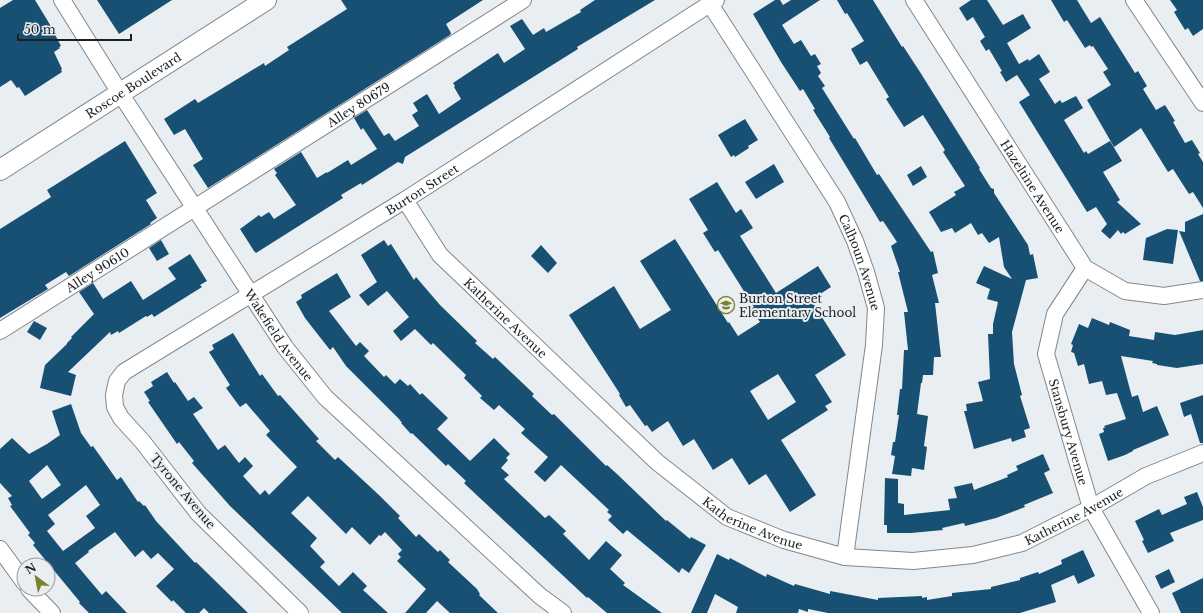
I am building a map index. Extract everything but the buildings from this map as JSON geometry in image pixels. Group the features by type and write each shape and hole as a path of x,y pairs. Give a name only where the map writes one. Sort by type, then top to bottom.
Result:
{"main road":[{"name":"Roscoe Boulevard","path":"0,170 266,0"}],"street":[{"name":"Wakefield Avenue","path":"62,0 249,294 285,347 325,397 540,596 563,613"},
{"name":"Alley 80679","path":"194,208 523,0"},
{"name":"Hazeltine Avenue","path":"914,0 1085,268 1125,291 1164,296 1203,290"},
{"path":"1134,0 1203,103"},
{"name":"Burton Street","path":"124,372 249,294 405,200 713,2"},
{"name":"Calhoun Avenue","path":"713,2 837,202 855,241 866,272 876,308 874,346 845,557"},
{"name":"Katherine Avenue","path":"405,200 440,255 657,462 727,517 784,540 845,557 913,561 973,555 1022,543 1091,508 1146,476 1203,452"},
{"name":"Alley 90610","path":"0,331 194,208"},
{"name":"Stansbury Avenue","path":"1085,268 1055,314 1046,354 1091,508 1151,613"},
{"name":"Tyrone Avenue","path":"124,372 117,381 114,395 115,408 121,418 142,441 198,513 300,613"},
{"path":"0,549 16,571"},
{"path":"37,597 52,613"}],"place":[{"name":"Burton Street Elementary School","path":"726,305"}]}
